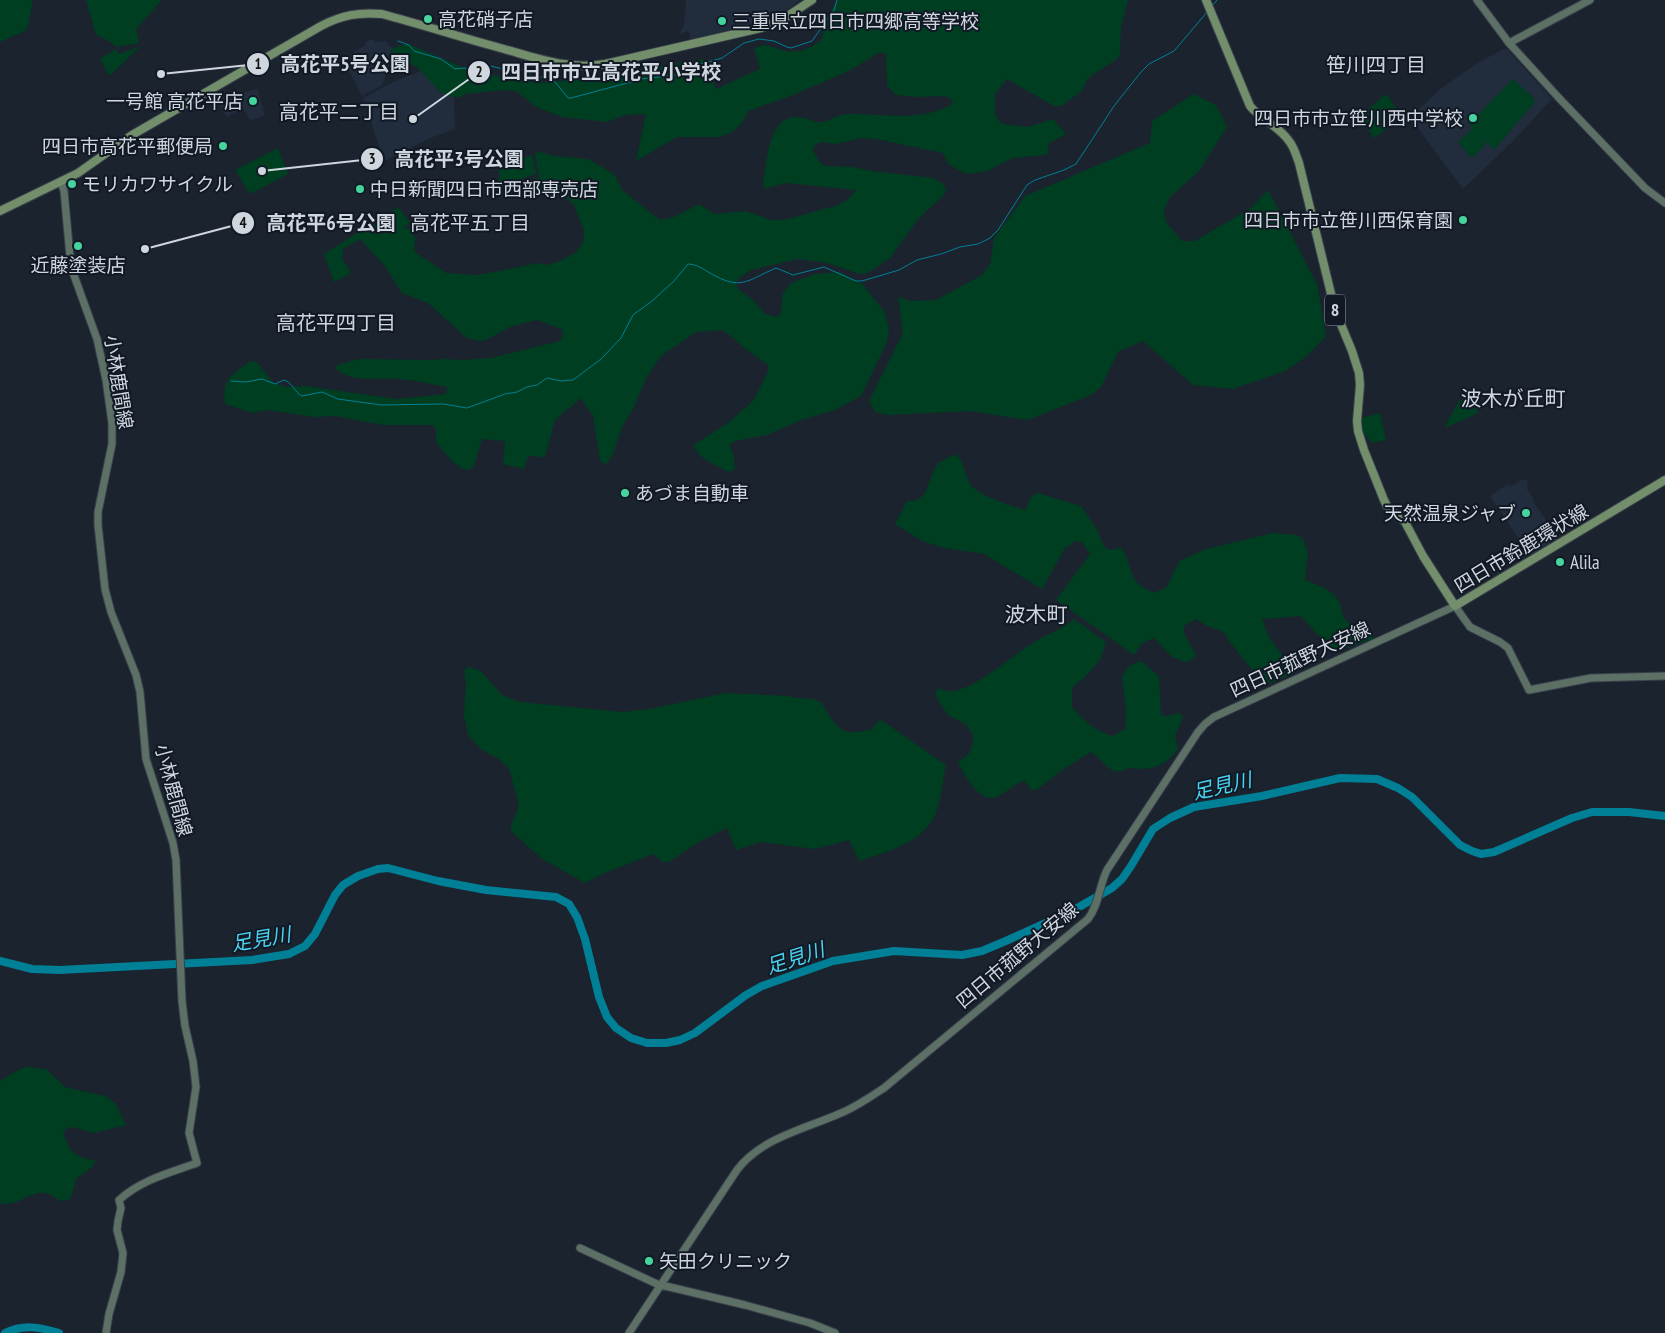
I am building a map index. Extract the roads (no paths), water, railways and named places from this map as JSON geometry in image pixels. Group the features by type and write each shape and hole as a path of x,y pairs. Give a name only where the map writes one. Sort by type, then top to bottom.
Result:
{"main road":[{"path":"0,211 90,166 140,130 334,19 349,14 382,14 539,59 582,67 633,58 760,28 791,15 812,0"},
{"path":"1477,0 1509,43 1645,188 1652,195 1665,202"},
{"path":"1509,43 1590,0"},
{"name":"四日市鈴鹿環状線","path":"1208,7 1250,106 1256,113 1285,135 1299,163 1333,303 1356,362 1360,385 1358,431 1378,486 1387,506 1405,522 1422,556 1455,606 1665,480"},
{"name":"小林鹿間線","path":"61,182 64,191 71,267 98,339 105,371 112,422 111,449 98,512 105,589 111,612 136,675 141,698 146,759 175,851 183,1017 196,1079 196,1092 189,1133 196,1163 140,1184 129,1190 118,1200 121,1208 117,1230 122,1253 121,1272 109,1314 106,1333"},
{"path":"1455,606 1470,627 1508,648 1529,690 1591,678 1665,676"},
{"name":"四日市菰野大安線","path":"629,1333 737,1170 752,1154 768,1143 842,1113 884,1088 1078,928 1091,915 1107,870 1205,724 1214,717 1270,690 1455,606"},
{"path":"580,1248 653,1282 714,1296 810,1323 835,1333"}],"waterway":[{"path":"398,41 409,45 414,51 441,59 455,69 477,70 490,66 517,72 523,69 528,71 530,75 551,79 568,98 571,98 642,79 683,74 697,65 722,58 744,43 759,39 774,41 791,48 812,41 834,10 837,0"},
{"path":"1212,6 1217,0"},
{"path":"231,381 246,382 262,379 275,384 284,380 302,396 322,392 338,399 381,405 443,404 467,408 537,385 547,378 561,381 573,380 601,359 621,338 633,315 674,281 688,264 699,267 729,282 737,283 750,280 776,268 793,275 824,267 856,281 862,281 899,270 917,260 960,247 978,244 990,238 998,230 1027,185 1076,164 1114,106 1141,72 1149,64 1174,51 1208,11"},
{"name":"足見川","path":"0,961 32,969 60,970 252,960 289,954 305,946 315,934 335,895 343,885 358,876 378,869 388,868 438,881 486,890 556,897 569,904 577,917 585,939 599,997 607,1017 616,1028 631,1038 647,1043 666,1043 680,1040 695,1033 746,995 762,986 833,961 894,951 962,955 982,951 1008,940 1072,911 1112,888 1122,879 1153,829 1170,818 1194,807 1262,796 1340,778 1377,779 1398,788 1412,797 1460,845 1481,854 1494,852 1572,818 1592,812 1629,812 1665,816"},
{"path":"5,1333 25,1327 45,1329 59,1333"}],"place":[{"name":"高花硝子店","path":"428,19"},
{"name":"三重県立四日市四郷高等学校","path":"722,21"},
{"name":"高花平5号公園","path":"161,74"},
{"name":"一号館 高花平店","path":"253,101"},
{"name":"四日市市立笹川西中学校","path":"1473,118"},
{"name":"四日市市立高花平小学校","path":"413,119"},
{"name":"四日市高花平郵便局","path":"223,146"},
{"name":"高花平3号公園","path":"262,171"},
{"name":"モリカワサイクル","path":"72,184"},
{"name":"中日新聞四日市西部専売店","path":"360,189"},
{"name":"四日市市立笹川西保育園","path":"1463,220"},
{"name":"近藤塗装店","path":"78,246"},
{"name":"高花平6号公園","path":"145,249"},
{"name":"あづま自動車","path":"625,493"},
{"name":"天然温泉ジャブ","path":"1526,513"},
{"name":"Alila","path":"1560,562"},
{"name":"矢田クリニック","path":"649,1261"}],"district":[{"name":"笹川四丁目","path":"1376,65"},
{"name":"高花平二丁目","path":"339,112"},
{"name":"高花平五丁目","path":"470,223"},
{"name":"高花平四丁目","path":"336,323"},
{"name":"波木が丘町","path":"1513,399"},
{"name":"波木町","path":"1036,615"}]}
